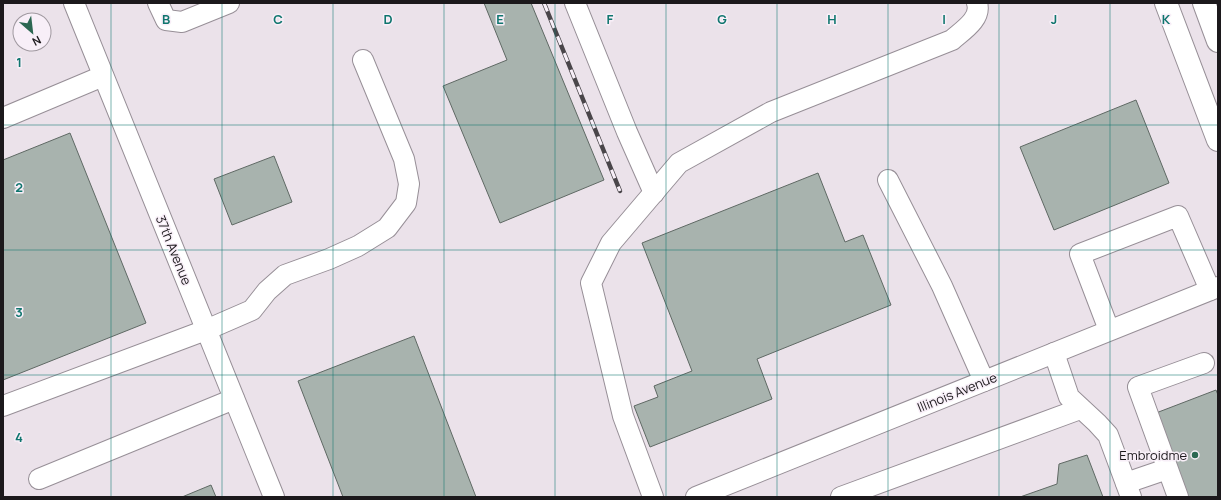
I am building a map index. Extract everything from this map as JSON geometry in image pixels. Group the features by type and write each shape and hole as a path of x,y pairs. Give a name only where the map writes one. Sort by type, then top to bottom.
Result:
{"main road":[{"path":"1166,3 1218,140"},
{"path":"1204,3 1218,41"}],"street":[{"name":"37th Avenue","path":"74,3 274,497"},
{"path":"158,3 166,20 182,22 229,3"},
{"path":"575,3 627,132 654,193"},
{"path":"653,497 623,416 591,283 611,243 679,163 771,112 952,40 972,23 980,4"},
{"path":"3,406 206,330 252,310 267,291 285,276 330,259 358,246 387,228 406,203 409,184 404,159 363,60"},
{"path":"3,118 103,76"},
{"path":"888,180 942,286 984,381"},
{"path":"1109,330 1080,254 1178,216 1214,288"},
{"name":"Illinois Avenue","path":"696,497 1214,288"},
{"path":"1054,353 1069,397 1108,435 1128,490 1167,469"},
{"path":"1178,497 1138,388 1204,363"},
{"path":"39,478 234,399"},
{"path":"841,497 1080,408"}],"building":[{"path":"484,3 531,3 604,180 500,223 443,86 507,60"},
{"path":"1136,100 1169,183 1054,230 1020,147"},
{"path":"70,133 146,323 3,380 3,160"},
{"path":"274,156 292,202 232,225 214,179"},
{"path":"818,173 845,242 863,235 891,305 757,359 772,399 650,447 634,406 658,397 654,386 692,371 642,243"},
{"path":"414,336 476,497 343,497 298,381"},
{"name":"Embroidme","path":"1216,390 1218,395 1218,497 1187,497 1156,413"},
{"path":"1087,455 1103,497 1020,497 1057,484 1059,464"},
{"path":"211,485 216,497 182,497"}],"railway":[{"path":"544,3 620,191"}],"place":[{"name":"Embroidme","path":"1195,455"}]}
